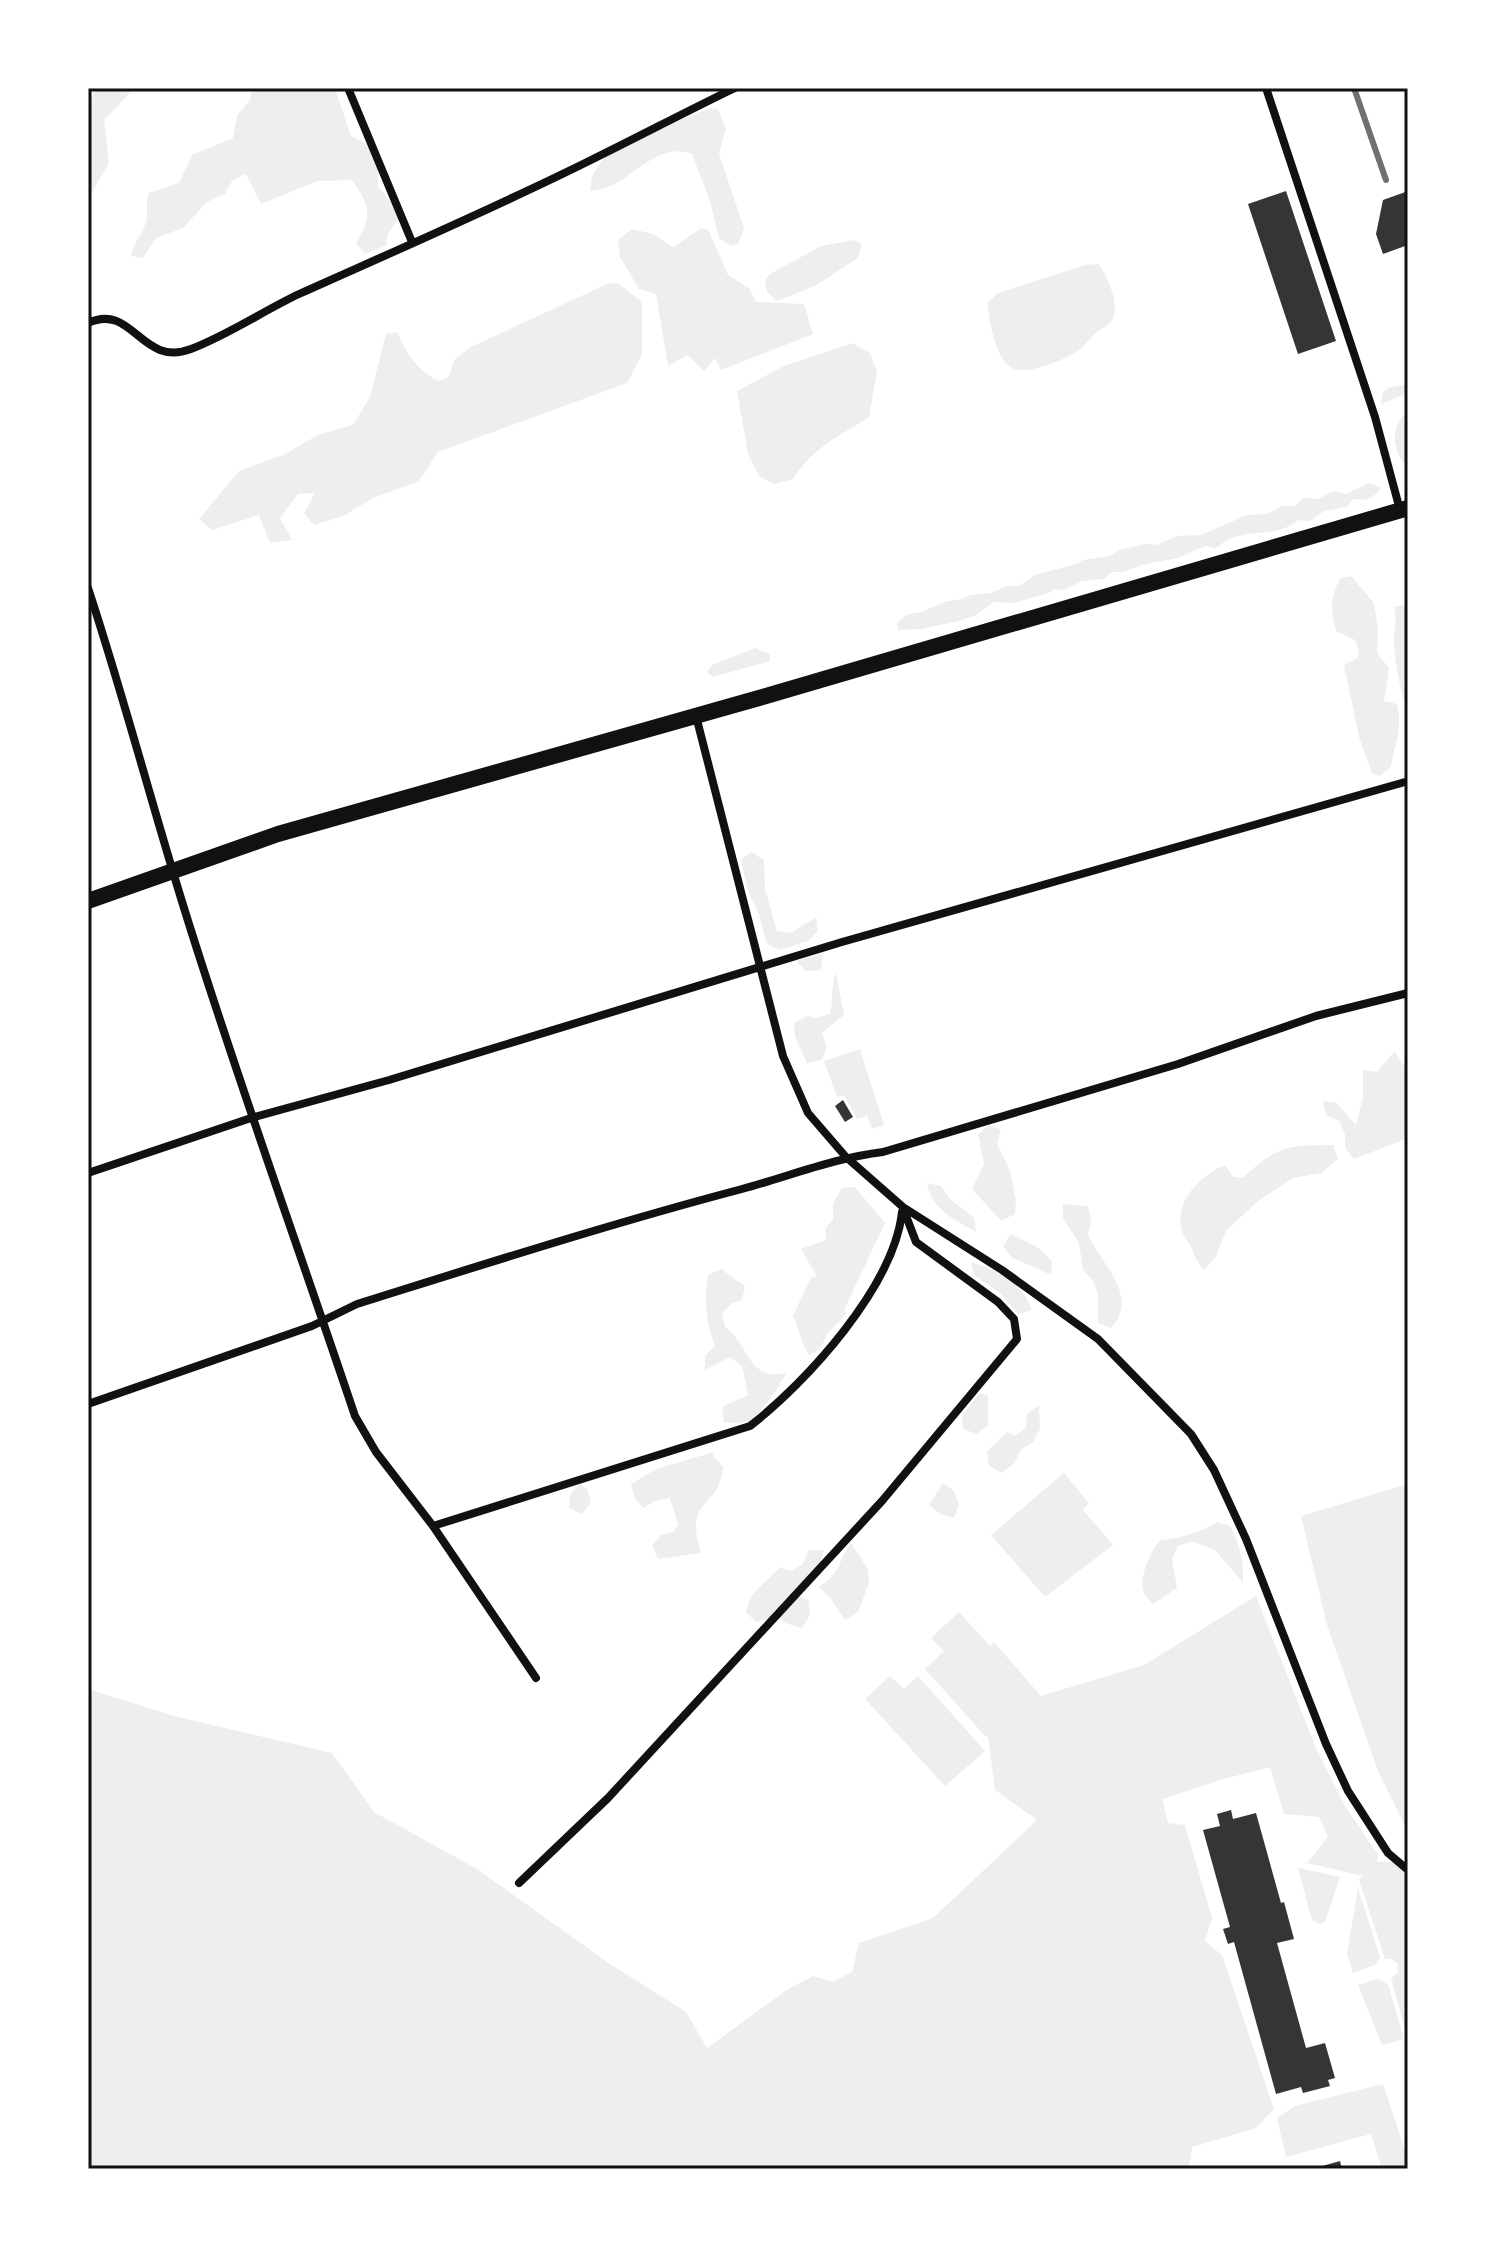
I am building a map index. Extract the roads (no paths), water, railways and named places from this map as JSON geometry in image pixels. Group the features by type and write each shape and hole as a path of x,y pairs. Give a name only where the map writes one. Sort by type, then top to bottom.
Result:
{"highway":[{"path":"88,901 278,834 766,696 1404,509"}],"street":[{"path":"348,88 412,242"},
{"path":"88,323 101,317 115,318 154,349 170,353 190,350 294,297 592,160 735,88"},
{"path":"1266,88 1404,509"},
{"path":"88,588 251,1118 355,1416 376,1452 433,1526 536,1678"},
{"path":"695,714 783,1056 808,1113 846,1157 903,1207 1002,1270 1098,1339 1191,1434 1214,1470 1246,1539 1326,1744 1348,1791 1388,1853 1408,1870"},
{"path":"88,1173 251,1118 389,1080 760,967 1148,854 1405,782"},
{"path":"88,1404 323,1320 371,1299 846,1157 883,1152 1178,1064 1316,1016 1408,993"},
{"path":"433,1526 750,1426 767,1413 830,1348 854,1318 893,1248 903,1207"},
{"path":"519,1883 608,1798 850,1536 952,1421 1017,1339 1014,1319 998,1302 916,1242 903,1207"}],"railway":[{"path":"1354,88 1386,180"}]}
